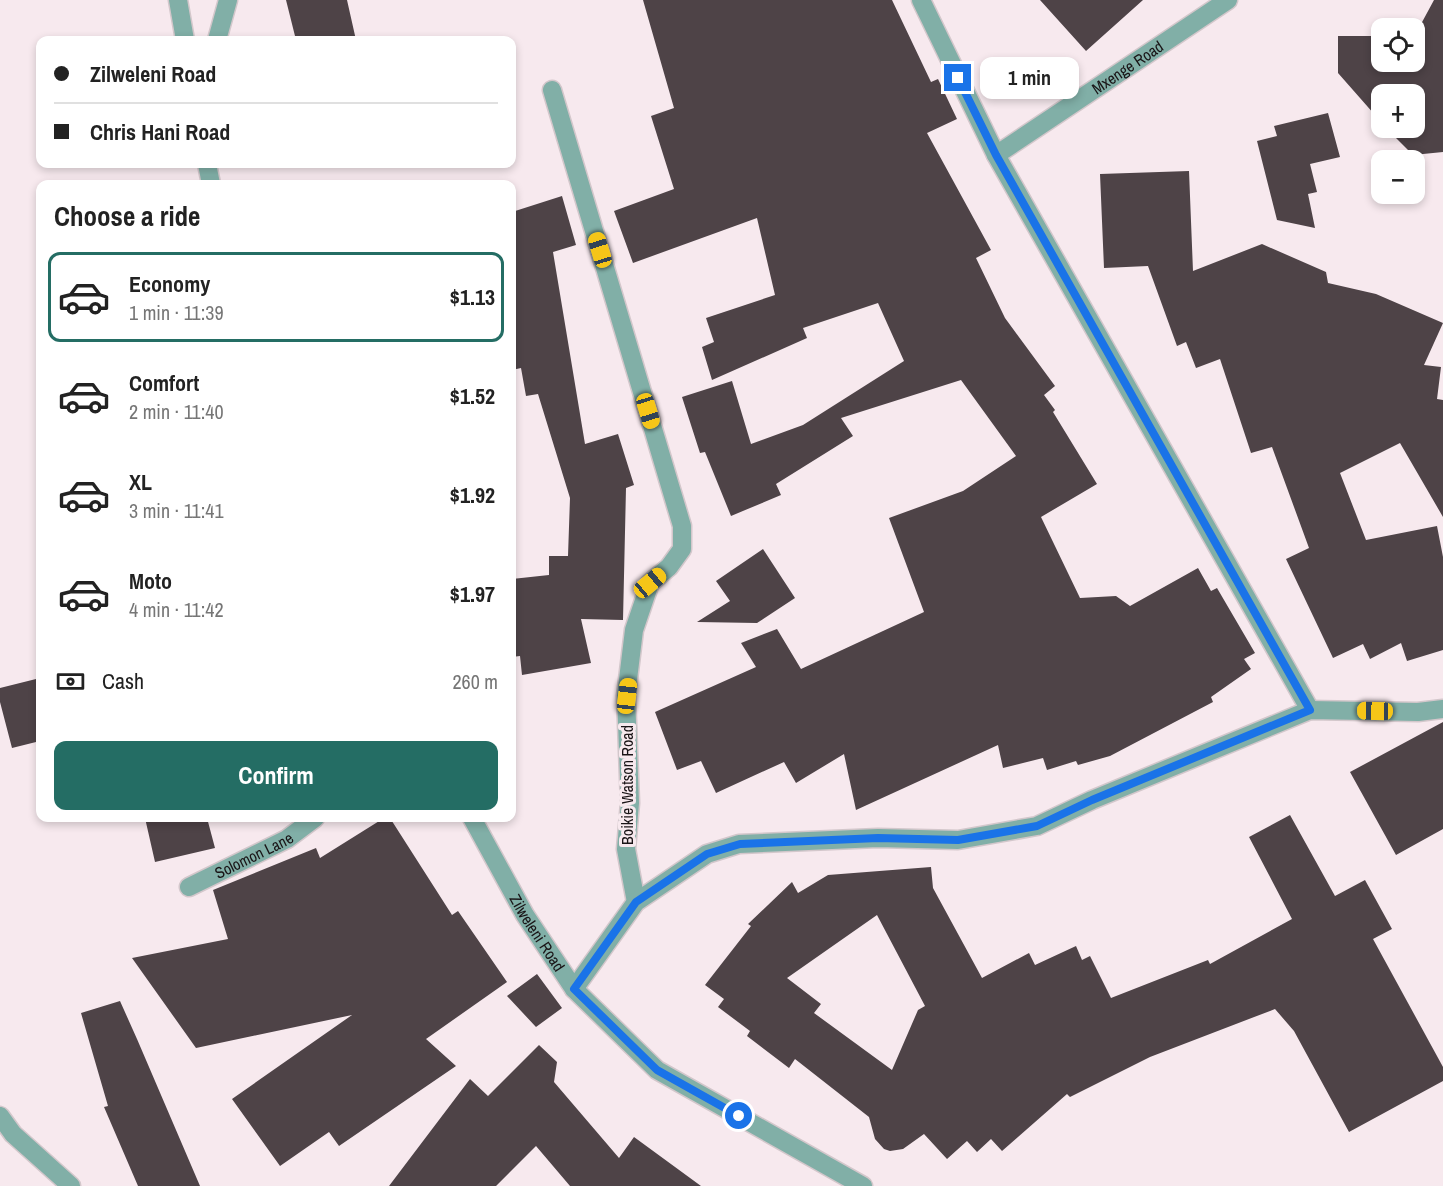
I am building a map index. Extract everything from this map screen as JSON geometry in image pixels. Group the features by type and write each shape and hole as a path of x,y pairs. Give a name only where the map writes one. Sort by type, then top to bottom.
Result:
{"street":[{"path":"178,0 184,36"},
{"path":"218,36 228,0"},
{"path":"921,0 996,155 1310,710"},
{"name":"Mxenge Road","path":"996,155 1228,0"},
{"name":"Boikie Watson Road","path":"552,90 682,526 682,549 669,567 650,583 633,641 627,696 630,803 627,849 636,902"},
{"path":"574,989 636,902 707,854 740,844 878,838 958,840 1037,826 1092,800 1310,710 1418,712 1443,709"},
{"name":"Solomon Lane","path":"189,887 287,839 310,822"},
{"name":"Zilweleni Road","path":"474,822 525,915 574,989 657,1070 863,1186"},
{"path":"0,1116 13,1134 70,1186"}],"building":[{"path":"286,0 347,0 355,36 295,36"},
{"path":"643,0 892,0 931,82 938,79 957,119 927,133 991,250 976,258 1005,318 1055,386 1044,395 1097,484 1041,517 1080,598 1116,596 1130,606 1198,568 1211,591 1217,588 1255,653 1244,659 1251,669 1211,697 1213,702 1110,756 1078,765 1076,761 1047,770 1043,758 1003,768 998,745 856,810 844,754 796,783 784,762 716,793 701,761 677,770 655,712 756,667 741,643 777,629 801,669 924,612 889,518 963,491 1016,456 961,380 841,418 853,436 776,484 781,495 731,516 705,452 700,453 682,397 732,381 751,444 803,425 904,361 878,303 803,328 807,338 712,380 702,347 714,342 706,318 775,295 757,218 633,263 614,211 674,189 651,116 674,108"},
{"path":"1040,0 1143,0 1086,51"},
{"path":"1434,0 1443,0 1443,152 1425,154 1425,150 1408,150 1396,138 1425,138 1425,84 1371,84 1371,110 1338,73 1338,36 1371,36 1371,72 1425,72 1424,18"},
{"path":"1328,113 1340,157 1310,164 1317,192 1308,194 1315,228 1277,220 1257,141 1277,136 1274,126"},
{"path":"1189,171 1193,271 1262,244 1326,272 1328,283 1376,294 1443,323 1424,365 1441,367 1437,399 1443,400 1443,517 1400,443 1340,473 1366,540 1437,526 1443,557 1443,650 1407,661 1401,643 1370,659 1363,644 1333,658 1286,559 1309,548 1272,447 1251,453 1220,359 1196,368 1186,342 1177,346 1148,266 1104,268 1100,174"},
{"path":"562,196 576,245 553,252 585,444 618,434 634,485 626,488 623,620 581,619 591,663 522,675 520,656 516,656 516,579 549,575 549,556 568,556 570,498 538,394 526,396 521,368 516,369 516,211"},
{"path":"763,549 795,598 757,623 697,622 730,601 716,581"},
{"path":"36,679 36,742 12,748 0,702 0,688"},
{"path":"1443,722 1443,829 1396,855 1350,772"},
{"path":"1290,815 1335,896 1365,880 1392,929 1373,939 1443,1067 1443,1081 1349,1132 1294,1031 1275,1009 1150,1057 1070,1097 1067,1094 1002,1151 991,1139 977,1152 967,1141 947,1159 924,1134 903,1149 890,1151 884,1149 875,1139 869,1117 795,1059 789,1068 747,1036 750,1031 718,1007 724,999 705,985 751,926 748,924 792,882 798,893 828,875 931,867 933,888 982,978 1029,953 1035,965 1076,946 1082,960 1090,956 1111,998 1208,960 1210,964 1292,919 1249,837","holes":["877,915 925,1006 918,1010 892,1070 814,1013 821,1004 787,978"]},
{"path":"146,822 208,822 215,848 155,862"},
{"path":"378,822 393,822 452,915 458,911 507,982 426,1039 456,1066 339,1146 329,1132 280,1166 232,1099 352,1015 196,1048 132,958 228,939 213,890 316,848 320,858"},
{"path":"537,974 562,1008 536,1027 507,996"},
{"path":"120,1001 200,1186 138,1186 104,1107 108,1106 81,1013"},
{"path":"539,1045 557,1062 554,1082 619,1158 634,1137 701,1186 570,1186 536,1146 496,1186 389,1186 470,1079 488,1096"}],"route":[{"path":"739,1116 657,1070 574,989 636,902 707,854 740,844 878,838 958,840 1037,826 1092,800 1310,710 996,155 958,78"}]}
